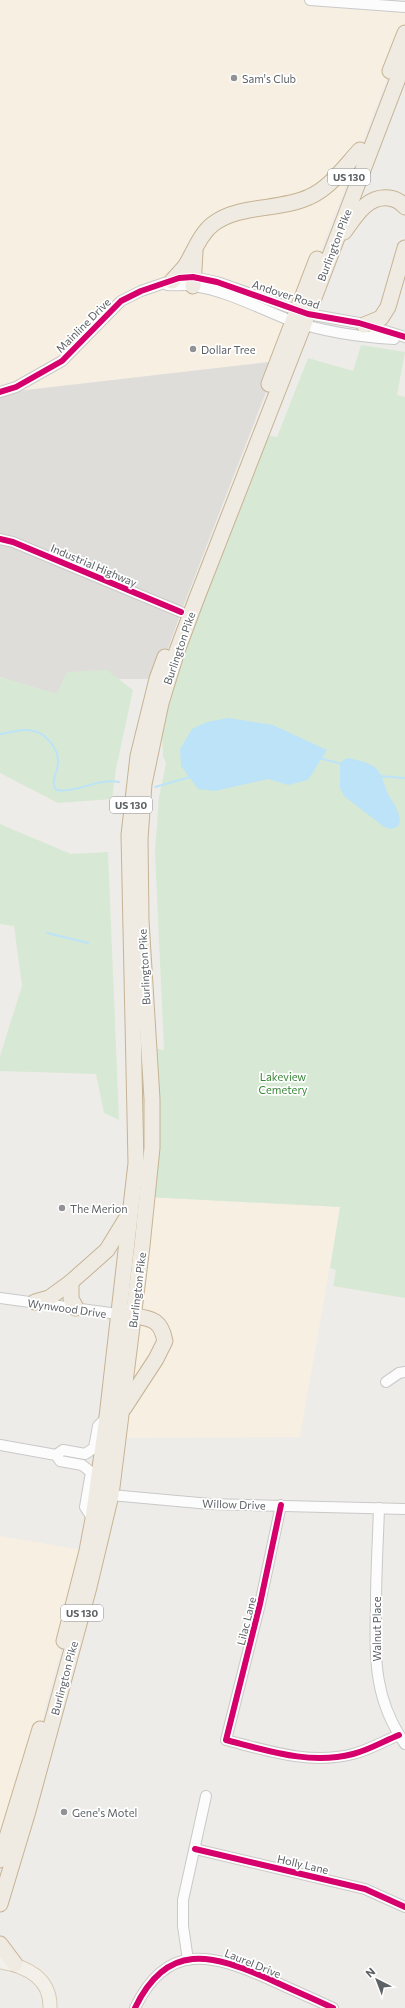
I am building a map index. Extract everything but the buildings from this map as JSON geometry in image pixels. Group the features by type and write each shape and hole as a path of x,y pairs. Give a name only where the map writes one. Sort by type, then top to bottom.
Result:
{"highway":[{"name":"Burlington Pike","path":"0,1860 37,1739 87,1551 93,1519 107,1417 147,1197 152,1124 141,920 140,839 144,784 161,704 177,651 301,317 360,150 405,33"},
{"name":"Burlington Pike","path":"0,1904 28,1811 89,1587 111,1495 122,1410 130,1211 136,1163 129,886 131,808 138,756 157,680 180,612 301,317 334,246 405,60"},
{"path":"166,283 185,266 196,247 212,225 224,217 298,202 310,197 330,182 360,150"},
{"path":"334,246 360,211 370,202 382,197 392,198 401,202 405,207"},
{"path":"193,281 196,247"},
{"path":"364,325 381,318 388,307 405,248"},
{"path":"35,1302 49,1298 71,1282 107,1250 130,1211"},
{"path":"71,1282 71,1299 76,1308"},
{"path":"122,1410 156,1359 165,1341 162,1330 155,1321 126,1315"},
{"path":"0,1944 7,1963"}],"main road":[{"path":"7,1963 27,1969 41,1980 46,1986 50,2008"}],"street":[{"path":"310,0 405,7"},
{"name":"Andover Road","path":"166,283 193,281 217,282 348,335 404,338"},
{"name":"Mainline Drive","path":"0,392 16,387 62,361 121,301 141,291 166,283"},
{"name":"Andover Road","path":"301,317 364,325 404,338"},
{"name":"Industrial Highway","path":"0,539 13,542 180,612"},
{"name":"Wynwood Drive","path":"0,1298 126,1315"},
{"path":"386,1382 399,1373 405,1372"},
{"path":"0,1445 56,1455 63,1450 85,1454 94,1448 98,1426 107,1417"},
{"path":"56,1455 60,1461 82,1465 91,1472 85,1507 93,1519"},
{"name":"Willow Drive","path":"111,1495 210,1504 405,1509"},
{"name":"Lilac Lane","path":"281,1505 260,1604 226,1740 296,1757 314,1759 355,1754 402,1740"},
{"name":"Walnut Place","path":"378,1508 375,1656 378,1682 385,1707 402,1740"},
{"path":"188,1960 183,1926 183,1900 206,1796"},
{"name":"Holly Lane","path":"195,1849 364,1889 405,1907"},
{"name":"Laurel Drive","path":"135,2008 142,1995 157,1975 171,1966 188,1960 207,1958 242,1967 333,2008"}],"shaded area":[{"path":"0,0 310,0 405,7 405,32 278,361 0,393"},
{"path":"278,361 181,612 157,679 64,679 57,695 0,677 0,393"},
{"path":"147,1197 340,1207 300,1437 119,1438"},
{"path":"0,1536 87,1551 37,1739 0,1860"}],"green space":[{"name":"Lakeview Cemetery","path":"361,345 405,352 397,395 405,397 405,1298 333,1286 336,1270 330,1268 340,1207 147,1197 148,1047 164,1050 155,853 159,797 166,764 163,756 161,703 260,434 277,437 308,358 353,371"},
{"path":"107,670 133,690 116,769 112,799 58,803 0,773 0,677 57,694 67,672"},
{"path":"0,824 71,854 108,852 119,1120 104,1113 96,1074 0,1071 0,1056 22,986 14,926 0,924"}],"water":[{"path":"228,718 273,725 327,750 308,780 288,785 268,779 215,791 198,789 181,766 180,749 192,729 207,722"},
{"path":"349,758 376,768 382,777 388,794 399,815 400,819 397,827 390,829 384,827 344,796 340,788 340,763"}],"waterway":[{"path":"0,734 28,730 35,731 46,738 55,749 57,755 58,762 54,777 56,790 72,789 103,782 119,782"},
{"path":"319,758 342,764"},
{"path":"378,776 405,778"},
{"path":"155,787 190,777"},
{"path":"47,933 88,943"}],"cycle path":[{"path":"0,392 16,387 62,361 121,301 141,291 179,278 193,277 217,282 308,314 359,323 405,337"},
{"path":"0,539 13,542 181,612"},
{"path":"281,1505 260,1604 226,1740 274,1752 321,1758 353,1754 371,1748 399,1735"},
{"path":"195,1849 365,1889 405,1907"},
{"path":"135,2008 148,1986 161,1972 176,1963 193,1959 210,1960 248,1970 333,2008"}],"place":[{"name":"Sam's Club","path":"234,78"},
{"name":"Dollar Tree","path":"193,349"},
{"name":"The Merion","path":"62,1208"},
{"name":"Gene's Motel","path":"64,1812"}]}
